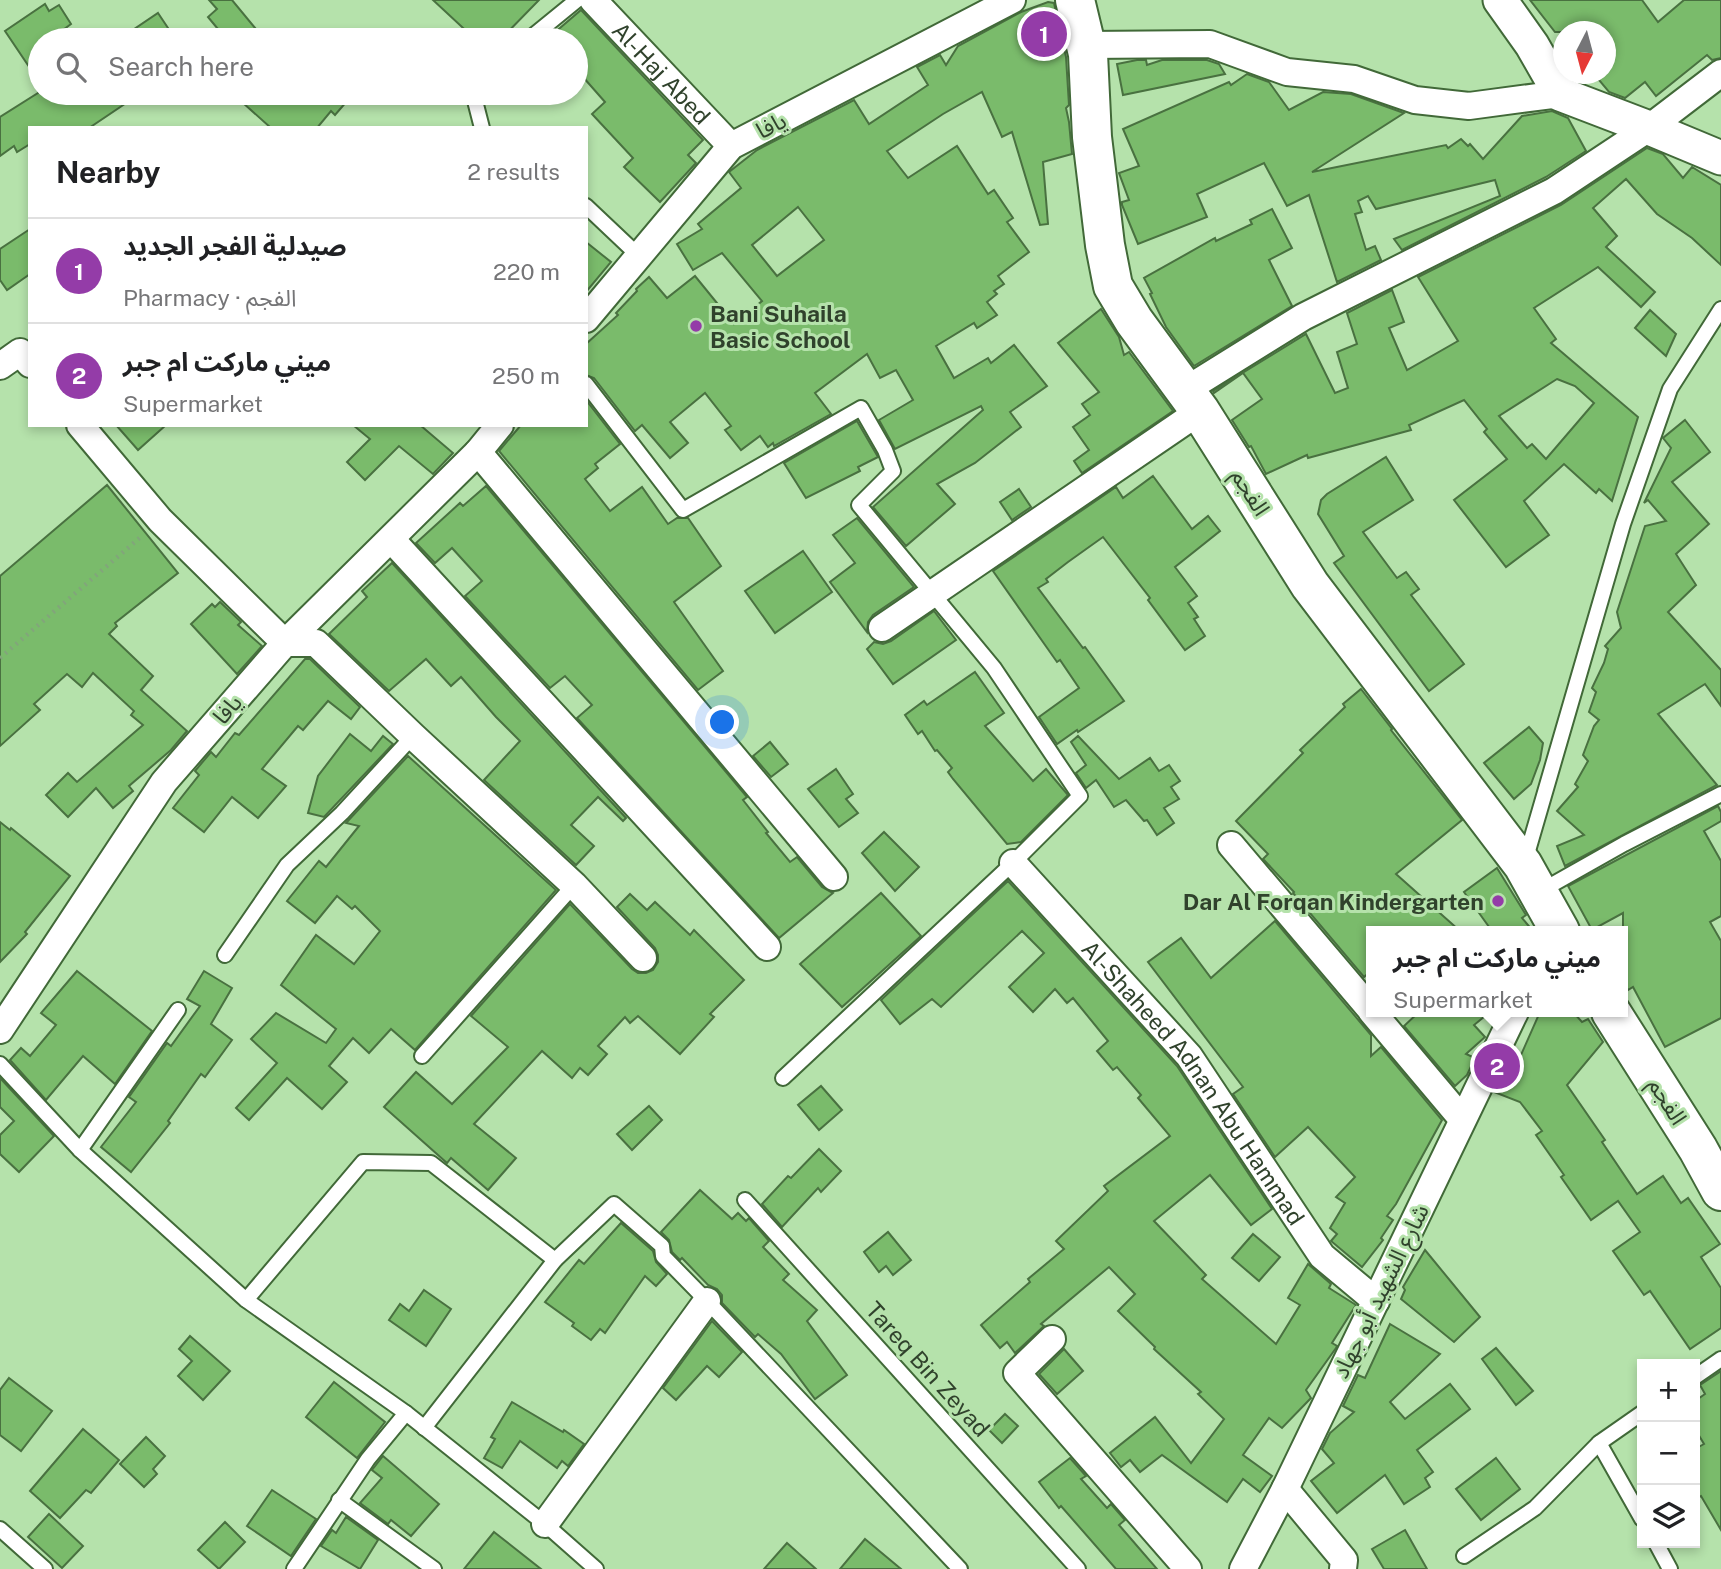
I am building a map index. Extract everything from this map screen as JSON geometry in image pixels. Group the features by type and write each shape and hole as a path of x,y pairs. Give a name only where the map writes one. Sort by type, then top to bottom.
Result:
{"main road":[{"name":"الفجم","path":"1074,0 1086,45 1091,80 1092,137 1105,245 1113,286 1134,321 1192,401 1310,585 1531,879 1555,926"},
{"name":"الفجم","path":"1614,1017 1698,1149 1721,1191"}],"street":[{"name":"Al-Haj Abed","path":"593,0 731,146"},
{"name":"يافا","path":"588,317 731,146 1012,0"},
{"path":"1500,0 1532,45 1560,94"},
{"path":"1086,45 1210,44 1287,72 1354,79 1415,100 1456,105 1469,106 1560,94 1721,158"},
{"path":"882,628 932,594 1303,317 1555,191 1649,128 1721,73"},
{"path":"82,427 160,520 285,643 316,643 412,736 574,885 643,958"},
{"name":"يافا","path":"2,1021 164,782 285,643 478,452 498,427"},
{"path":"478,452 834,877"},
{"path":"391,539 767,947"},
{"path":"1231,845 1366,1004"},
{"name":"Al-Shaheed Adnan Abu Hammad","path":"1013,863 1189,1056 1322,1256 1376,1301"},
{"path":"1377,1017 1462,1119"},
{"name":"شارع الشهيد أبو جهاد","path":"1243,1569 1286,1489 1513,1017"},
{"path":"545,1524 708,1301"},
{"path":"1052,1339 1017,1373 1188,1569"},
{"path":"1286,1489 1344,1560 1343,1569"}],"lane":[{"path":"543,28 577,0"},
{"path":"476,105 481,126"},
{"path":"588,208 640,257"},
{"path":"1531,879 1623,524 1670,389 1721,309"},
{"path":"588,387 683,510 860,408 894,471 859,505 994,668 1080,796 1013,863 783,1078"},
{"path":"225,955 287,865 342,813 412,736"},
{"path":"1531,879 1624,844 1721,794"},
{"path":"422,1056 574,885"},
{"path":"80,1150 178,1010"},
{"path":"0,1064 80,1150 246,1300 406,1413 545,1524 596,1569"},
{"path":"246,1300 363,1162 431,1163 555,1260"},
{"name":"Tareq Bin Zeyad","path":"745,1200 1078,1569"},
{"path":"424,1428 555,1260 614,1204 662,1247 663,1256 960,1569"},
{"path":"1700,1374 1721,1359"},
{"path":"294,1569 368,1459 406,1413"},
{"path":"1464,1556 1535,1508 1599,1443 1637,1416"},
{"path":"1599,1443 1637,1510"},
{"path":"339,1500 434,1569"},
{"path":"0,1529 44,1569"},
{"path":"1659,1548 1671,1569"}],"path":[{"path":"0,658 160,520"}],"building":[{"path":"209,0 232,0 255,28 217,28 208,17 217,9"},
{"path":"433,0 539,0 512,28 463,28"},
{"path":"1530,0 1642,0 1658,22 1684,0 1721,0 1721,58 1712,60 1707,55 1656,96 1645,82 1625,98 1609,92 1602,84 1616,84 1616,21 1553,21 1553,29"},
{"path":"1048,2 1054,3 1066,57 1069,105 1066,108 1072,154 1043,162 1048,224 1040,225 1012,132 1002,137 982,92 887,151 908,178 957,146 988,194 994,190 1013,218 1007,222 1029,252 998,276 1004,284 994,291 997,294 987,302 997,315 977,328 974,323 936,346 954,378 988,358 991,363 1014,345 1047,386 1010,412 1021,427 975,463 937,484 955,504 906,546 873,507 983,410 981,406 895,449 879,420 913,400 896,370 880,378 867,354 815,393 831,414 774,446 773,443 768,447 760,436 741,450 725,430 731,426 705,393 670,422 688,443 670,458 642,425 635,431 594,378 588,376 588,342 618,315 616,313 649,277 667,298 695,276 734,324 762,301 722,253 693,270 677,244 702,229 698,224 741,188 729,172 757,150 854,100 869,124 928,85 917,67 940,55 946,65 958,46 1021,12","holes":["798,207 824,240 777,276 752,245"]},
{"path":"45,4 49,11 59,5 71,24 66,28 28,28 28,65 5,31"},
{"path":"581,10 703,140 688,155 696,163 660,202 624,167 633,158 592,114 605,102 588,83 588,28 560,28"},
{"path":"158,13 168,28 136,28"},
{"path":"1146,60 1147,65 1162,60 1207,60 1219,64 1225,74 1123,95 1117,64"},
{"path":"1247,74 1269,82 1289,110 1323,92 1351,94 1404,113 1312,172 1446,145 1448,148 1461,139 1468,146 1470,144 1483,159 1522,116 1552,111 1568,118 1586,151 1546,177 1402,250 1394,239 1500,196 1495,180 1376,209 1368,196 1358,201 1362,212 1355,214 1366,250 1375,246 1381,260 1337,282 1309,195 1287,206 1264,163 1197,194 1207,217 1138,244 1122,205 1122,202 1129,200 1119,173 1139,166 1123,129 1229,82 1231,85"},
{"path":"28,99 28,105 123,105 92,126 28,126 28,145 17,152 14,146 0,156 0,117"},
{"path":"245,105 344,105 335,115 331,111 319,126 269,126"},
{"path":"1647,148 1663,154 1683,178 1692,167 1721,185 1721,265 1692,238 1657,214 1626,179 1593,208 1617,236 1606,247 1655,292 1641,307 1598,267 1534,308 1556,339 1551,343 1638,417 1612,501 1599,489 1596,493 1564,464 1524,501 1549,535 1506,567 1454,500 1507,459 1484,432 1487,429 1464,400 1409,425 1411,430 1308,458 1307,455 1266,474 1251,446 1249,447 1232,420 1262,399 1243,373 1214,393 1213,391 1306,334 1335,393 1348,388 1337,352 1357,344 1347,313 1392,290 1404,322 1389,328 1407,370 1458,341 1418,277 1561,205","holes":["1557,379 1575,386 1594,403 1546,459 1532,444 1527,448 1499,416"]},
{"path":"1272,209 1292,248 1269,260 1292,306 1194,366 1166,327 1144,278 1215,238 1216,241 1252,224 1250,220"},
{"path":"28,230 28,275 7,290 0,280 0,249"},
{"path":"588,244 611,262 588,290"},
{"path":"1101,309 1119,337 1124,355 1129,352 1173,411 1082,473 1074,461 1089,450 1073,427 1090,415 1082,404 1099,392 1058,343"},
{"path":"1650,310 1676,334 1666,356 1635,328"},
{"path":"588,403 620,444 595,464 598,468 585,479 610,511 642,487 668,524 677,518 688,518 721,566 674,602 723,671 698,690 499,451 519,427 588,427"},
{"path":"1685,420 1710,452 1672,482 1709,524 1676,554 1696,585 1668,612 1721,670 1721,706 1705,684 1658,714 1717,785 1565,866 1557,846 1584,835 1557,811 1578,787 1575,784 1588,761 1583,755 1599,720 1589,712 1596,692 1592,688 1604,663 1608,649 1605,646 1621,628 1617,612 1645,526 1666,521 1648,500 1644,503 1671,448 1663,438"},
{"path":"857,421 878,457 858,467 860,471 806,498 784,463"},
{"path":"118,427 164,427 138,450"},
{"path":"355,427 422,427 453,453 433,474 399,446 365,480 347,462 370,439"},
{"path":"1386,457 1413,500 1363,532 1397,578 1406,572 1419,589 1411,595 1464,664 1429,691 1334,563 1344,556 1318,514 1321,500 1327,494"},
{"path":"1153,476 1192,529 1208,516 1220,531 1175,567 1197,596 1188,603 1198,617 1194,619 1205,636 1185,650 1148,600 1150,598 1103,537 1068,562 1038,588 1124,701 1057,744 1039,717 1079,688 1060,660 1057,662 993,571 1116,487 1123,498"},
{"path":"107,485 178,573 115,623 117,626 109,634 153,676 141,690 187,731 171,750 129,786 133,791 113,808 96,788 68,817 46,795 68,773 77,782 143,725 131,715 134,711 93,673 82,687 67,674 34,704 40,710 0,746 0,576"},
{"path":"486,486 747,797 743,800 790,862 797,857 822,887 833,893 779,938 577,718 592,705 565,676 550,688 465,596 482,581 452,548 435,563 416,543 460,503 463,506"},
{"path":"1019,489 1031,507 1012,520 1000,502"},
{"path":"857,518 914,587 873,615 868,622 867,632 830,582 855,563 833,535"},
{"path":"803,551 832,592 775,633 745,591"},
{"path":"392,563 626,818 623,821 598,797 571,825 594,846 576,865 484,780 520,741 461,677 451,686 426,659 389,691 329,634 367,597 362,591"},
{"path":"220,602 241,622 238,625 262,646 237,674 191,624 212,604 215,607"},
{"path":"934,611 956,640 893,684 867,649 874,642 883,644 891,641"},
{"path":"305,659 310,659 360,707 351,719 328,701 303,730 298,726 262,769 286,786 258,818 232,797 204,832 173,808 199,775 195,771 211,752 216,757 235,733 239,735"},
{"path":"975,672 1004,713 985,726 1033,781 1046,769 1068,795 1021,842 1007,844 953,779 948,772 952,768 937,750 935,751 922,731 918,734 905,715 924,701 927,705"},
{"path":"1361,689 1462,820 1396,874 1454,926 1366,926 1364,977 1263,859 1268,854 1236,821 1303,753 1300,750 1345,707 1343,704"},
{"path":"1529,727 1543,743 1540,760 1531,784 1514,799 1484,763"},
{"path":"350,734 371,751 383,736 393,744 324,817 308,813 318,776"},
{"path":"1078,736 1119,779 1150,758 1159,771 1169,765 1180,781 1171,787 1179,799 1164,808 1174,823 1157,835 1147,820 1144,821 1126,800 1114,807 1096,780 1086,788 1076,773 1086,765 1071,742"},
{"path":"770,742 788,764 771,777 753,756"},
{"path":"408,756 556,890 415,1050 391,1029 369,1053 353,1038 329,1066 347,1082 322,1109 287,1078 249,1120 236,1108 277,1063 251,1039 276,1013 326,1043 336,1029 281,985 316,935 354,964 380,931 355,906 352,909 337,896 315,923 287,901 319,861 326,867 359,826 346,823"},
{"path":"836,769 853,794 846,799 858,813 839,827 808,789"},
{"path":"1718,806 1721,821 1704,831 1721,861 1721,916 1710,922 1721,941 1721,1018 1665,1047 1633,987 1628,990 1628,926 1623,926 1623,913 1599,926 1590,926 1568,886"},
{"path":"0,822 70,876 25,932 27,934 0,962"},
{"path":"884,832 919,867 895,891 862,853"},
{"name":"Dar Al Forqan Kindergarten","path":"1497,868 1526,915 1522,918 1529,926 1488,926 1464,892"},
{"path":"1008,881 1177,1066 1272,1209 1251,1225 1210,1175 1154,1221 1206,1275 1202,1279 1276,1344 1300,1305 1288,1298 1308,1264 1331,1284 1329,1288 1356,1305 1332,1343 1336,1348 1306,1390 1311,1398 1282,1428 1269,1418 1243,1455 1272,1476 1260,1492 1243,1479 1227,1502 1162,1455 1140,1472 1130,1460 1121,1467 1110,1453 1155,1417 1191,1463 1224,1419 1198,1394 1201,1392 1118,1311 1135,1294 1109,1267 1041,1324 1044,1326 1015,1353 1007,1342 1000,1348 981,1325 1030,1282 1028,1279 1064,1249 1056,1241 1108,1191 1104,1186 1170,1136 1138,1098 1141,1095 1117,1067 1113,1070 1097,1051 1108,1041 1073,998 1067,1003 1055,989 1033,1012 1009,987 1044,953 1022,931 941,1007 932,999 900,1024 881,1000"},
{"path":"881,893 921,936 842,1007 800,964"},
{"path":"630,894 647,910 655,902 690,935 694,930 744,980 710,1014 714,1017 680,1054 638,1016 630,1023 625,1017 598,1046 607,1054 588,1075 580,1068 572,1078 542,1051 474,1124 516,1158 488,1190 451,1158 447,1163 384,1107 416,1072 452,1104 508,1047 471,1016 570,904 632,969 638,973 653,970 658,962 655,948 617,907"},
{"path":"1275,921 1371,1035 1371,1056 1381,1047 1442,1120 1387,1216 1393,1220 1381,1238 1383,1240 1362,1267 1331,1241 1337,1234 1330,1228 1345,1203 1336,1197 1355,1177 1308,1127 1275,1157 1233,1094 1243,1087 1148,962 1181,938 1211,978"},
{"path":"77,971 152,1031 115,1084 83,1056 46,1100 10,1060 21,1048 30,1056 56,1025 41,1013"},
{"path":"204,971 232,988 211,1024 232,1040 205,1077 201,1074 168,1121 170,1123 131,1172 101,1147 136,1102 129,1097 167,1043 171,1046 200,1006 187,999"},
{"path":"1414,1017 1484,1017 1474,1025 1485,1037 1466,1054 1475,1058 1467,1075 1455,1086 1404,1026"},
{"path":"1538,1017 1578,1017 1582,1022 1588,1019 1603,1042 1567,1085 1605,1140 1602,1142 1637,1194 1663,1176 1681,1203 1688,1198 1720,1244 1701,1257 1721,1288 1721,1328 1690,1349 1650,1291 1644,1295 1613,1251 1640,1232 1618,1201 1591,1220 1536,1135 1542,1131 1520,1102 1494,1092 1505,1069 1513,1073"},
{"path":"0,1078 54,1136 19,1172 0,1154 0,1135 14,1121 0,1107"},
{"path":"821,1086 842,1110 819,1130 798,1105"},
{"path":"649,1106 662,1120 632,1150 617,1134"},
{"path":"819,1149 841,1171 821,1192 818,1188 782,1227 762,1204"},
{"path":"700,1190 732,1219 738,1213 746,1221 749,1218 769,1241 763,1247 789,1274 783,1280 817,1310 807,1321 847,1375 815,1399 781,1354 758,1334 755,1337 722,1303 722,1295 717,1289 708,1285 682,1258 680,1260 672,1252 669,1240 661,1232"},
{"path":"621,1223 653,1251 656,1262 667,1274 656,1286 645,1276 605,1333 600,1329 591,1340 572,1326 574,1323 545,1302 579,1260 584,1264"},
{"path":"888,1232 911,1260 893,1275 886,1266 879,1272 864,1252"},
{"path":"1253,1234 1280,1257 1259,1281 1232,1258"},
{"path":"1425,1250 1480,1317 1454,1342 1401,1299 1405,1290 1403,1287"},
{"path":"424,1290 451,1309 426,1346 389,1320 400,1304 409,1311"},
{"path":"712,1321 742,1352 719,1377 707,1366 676,1400 663,1388"},
{"path":"1390,1324 1440,1354 1390,1402 1405,1419 1450,1384 1470,1409 1417,1450 1433,1472 1425,1478 1430,1487 1404,1504 1385,1475 1337,1513 1311,1481 1334,1463 1322,1449 1330,1433 1354,1412 1343,1406 1358,1375 1365,1378"},
{"path":"190,1336 230,1371 203,1400 178,1376 192,1361 179,1349"},
{"path":"1496,1348 1533,1391 1516,1405 1482,1359"},
{"path":"1064,1349 1083,1371 1057,1394 1039,1374"},
{"path":"1721,1371 1721,1530 1700,1496 1700,1446 1704,1444 1700,1437 1700,1398 1705,1394 1700,1385"},
{"path":"9,1378 52,1411 21,1451 0,1435 0,1390"},
{"path":"334,1382 385,1422 357,1458 306,1417"},
{"path":"512,1402 584,1444 568,1466 562,1461 557,1468 520,1441 502,1468 484,1458 495,1439 491,1437"},
{"path":"1005,1414 1018,1426 1002,1443 989,1430"},
{"path":"83,1429 119,1460 91,1493 86,1490 60,1518 30,1491"},
{"path":"146,1437 165,1456 153,1469 157,1474 144,1487 120,1464"},
{"path":"383,1456 439,1504 411,1536 391,1520 388,1524 360,1503 382,1478 372,1470"},
{"path":"1070,1458 1086,1476 1081,1479 1107,1508 1111,1504 1125,1520 1119,1525 1157,1569 1116,1569 1061,1506 1059,1508 1039,1482"},
{"path":"1496,1458 1520,1489 1481,1520 1456,1489"},
{"path":"272,1490 316,1519 291,1556 247,1526"},
{"path":"49,1514 83,1546 62,1568 28,1537"},
{"path":"346,1517 378,1540 360,1569 321,1546 332,1530 336,1533"},
{"path":"225,1522 245,1542 219,1569 198,1550"},
{"path":"1405,1530 1427,1569 1384,1569 1372,1549"},
{"path":"494,1532 541,1569 464,1569"},
{"path":"865,1539 901,1569 840,1569"},
{"path":"787,1543 816,1569 764,1569"}],"place":[{"name":"صيدلية الفجر الجديد","path":"1044,34"},
{"name":"Bani Suhaila Basic School","path":"696,326"},
{"name":"Dar Al Forqan Kindergarten","path":"1498,901"},
{"name":"ميني ماركت ام جبر","path":"1497,1066"}]}
